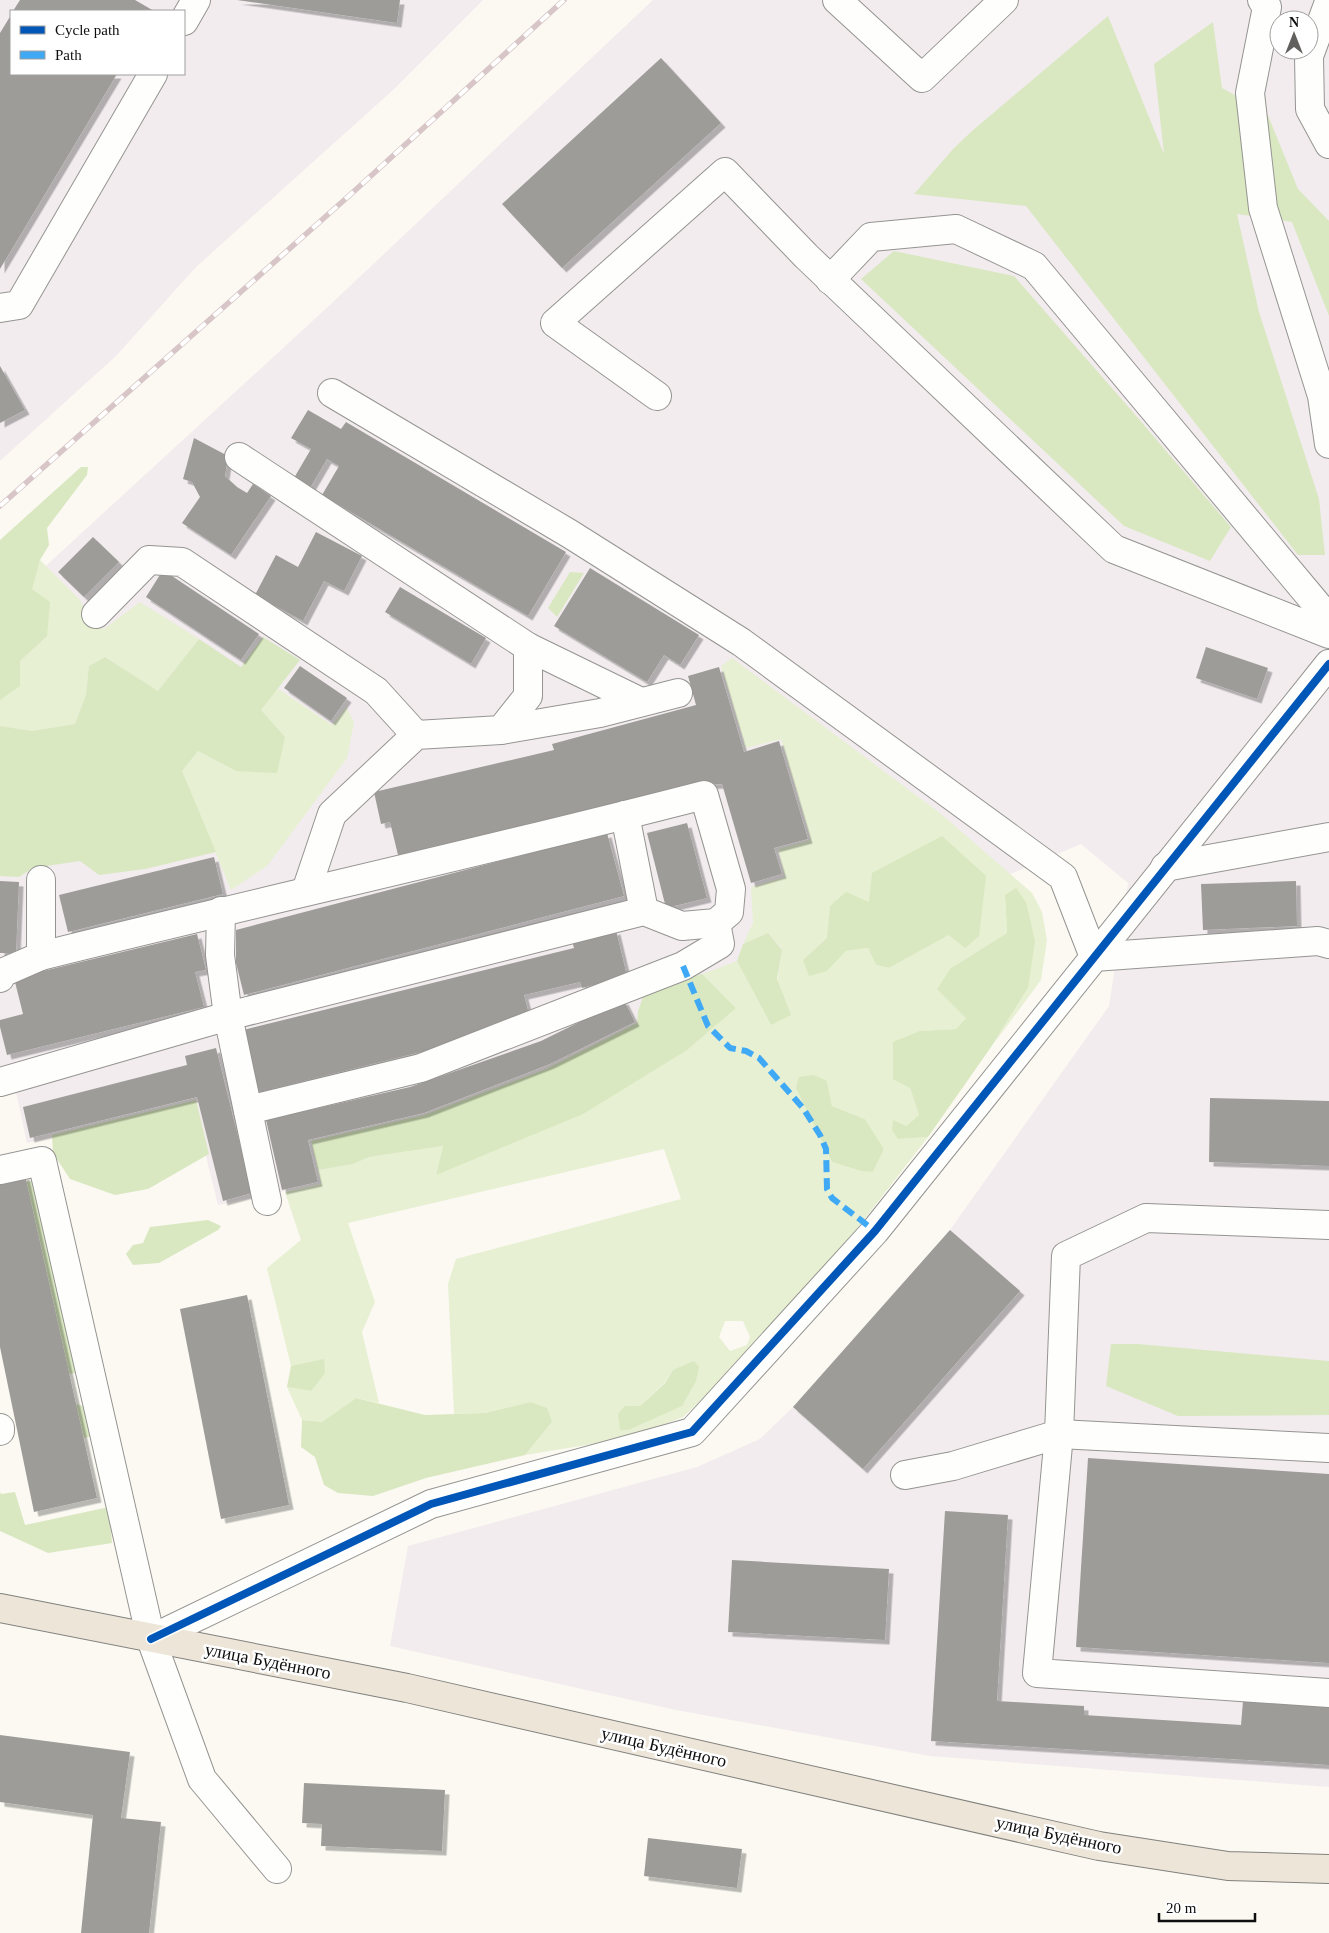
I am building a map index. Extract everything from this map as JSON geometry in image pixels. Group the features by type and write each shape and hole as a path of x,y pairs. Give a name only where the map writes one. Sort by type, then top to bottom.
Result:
{"main road":[{"name":"улица Будённого","path":"0,1608 406,1688 1099,1846 1228,1866 1329,1868"}],"street":[{"path":"185,19 196,0"},
{"path":"837,0 922,78 1004,0"},
{"path":"1262,0 1267,7 1250,93 1263,208 1322,396 1329,444"},
{"path":"1329,2 1309,56 1310,109 1329,144"},
{"path":"0,308 19,305 152,75"},
{"path":"657,396 555,323 725,172 830,280 1114,550 1329,634"},
{"path":"830,280 871,237 956,229 1034,266 1329,619"},
{"path":"332,393 570,534 741,642 1063,877 1094,957"},
{"path":"239,457 528,647 641,702"},
{"path":"96,614 149,560 182,562 376,691 416,735"},
{"path":"501,730 528,696 528,647"},
{"path":"151,1639 431,1504 692,1432 875,1231 1329,664"},
{"path":"306,891 332,814 416,735 501,730 600,713 678,693"},
{"path":"0,978 2,973 41,956 221,911 625,816 704,795 731,889 729,912 716,923 682,926 644,911 228,1016 0,1082"},
{"path":"625,816 644,911"},
{"path":"1165,867 1329,837"},
{"path":"41,880 41,956"},
{"path":"221,911 220,955 228,1016 267,1201"},
{"path":"248,1110 421,1068 683,966 720,944 716,923"},
{"path":"1094,957 1318,942 1329,944"},
{"path":"0,1170 42,1161 151,1639 202,1779 276,1869"},
{"path":"1329,1225 1146,1218 1066,1256 1059,1434 1036,1673 1329,1693"},
{"path":"905,1475 952,1466 1059,1434 1329,1448"}],"shaded area":[{"path":"0,0 483,0 392,91 196,267 116,356 0,461"},
{"path":"653,0 1329,0 1329,1787 930,1756 676,1710 390,1646 408,1546 697,1467 760,1439 793,1407 950,1230 1109,1006 1128,883 1081,844 552,1069 324,1183 218,1205 193,1104 27,1143 11,1069 0,1072 0,608 332,303"}],"green space":[{"path":"1108,16 1164,154 1154,64 1213,22 1222,88 1267,113 1298,189 1329,221 1329,316 1292,222 1237,214 1259,312 1319,499 1325,555 1298,555 1026,206 914,194 954,148 972,131"},
{"path":"894,251 1014,276 1231,527 1210,561 1124,526 861,279"},
{"path":"81,467 88,467 87,475 47,528 49,545 40,560 32,589 50,602 47,636 20,661 20,686 0,700 0,540"},
{"path":"40,560 80,600 90,622 104,629 140,602 199,639 158,691 105,657 89,666 86,695 75,724 32,731 0,726 0,700 20,686 20,661 47,636 31,589"},
{"path":"570,572 584,573 557,617 548,608"},
{"path":"263,637 300,660 261,710 285,737 277,773 236,771 198,751 182,771 216,852 145,869 99,875 80,861 33,868 19,877 0,876 0,726 32,731 75,724 86,695 89,666 105,657 158,691 199,639 241,667"},
{"path":"732,658 940,813 1032,893 1042,912 1047,940 1041,980 989,1050 1028,988 1005,895 1007,933 951,968 966,1018 956,1029 920,1031 910,1088 919,1115 906,1126 898,1139 928,1137 856,1230 748,1357 683,1417 629,1438 525,1455 552,1422 530,1402 485,1413 454,1414 448,1284 456,1259 681,1199 664,1149 348,1223 375,1302 362,1332 379,1403 356,1398 322,1422 302,1420 287,1387 311,1391 324,1360 291,1366 267,1268 301,1240 285,1192 321,1184 318,1170 353,1164 369,1157 443,1146 436,1175 736,1008 702,974 737,961 771,1025 782,949 768,933 743,944 753,923 751,887 785,877 778,849 811,840 781,739 746,748 721,666","holes":["846,893 869,903 979,936 949,935 889,968 876,965 868,948 846,951 827,971 803,960 827,938 830,906","827,1081 832,1106 865,1119 884,1149 873,1172 832,1162 817,1128","725,1321 743,1321 750,1337 747,1345 730,1351 719,1337","673,1370 682,1406 640,1406 665,1382"]},
{"path":"277,688 332,725 346,707 354,722 347,758 267,866 231,890 182,771 198,751 236,771 285,737 261,710"},
{"path":"942,836 986,876 979,936 965,948 949,935 889,968 876,965 868,948 846,951 827,971 809,976 803,960 827,938 830,906 846,892 869,902 872,873"},
{"path":"1016,888 1026,902 1035,941 1028,988 989,1050 928,1137 898,1139 892,1130 893,1120 906,1126 919,1115 910,1088 893,1079 893,1042 920,1031 956,1029 966,1018 937,989 951,968 1007,933 1005,895"},
{"path":"768,933 782,950 777,979 791,1015 771,1025 737,961 743,944"},
{"path":"702,974 736,1008 687,1050 583,1114 436,1175 443,1146 369,1157 353,1164 318,1170 311,1141 424,1115 546,1069 637,1023 638,1011 645,991"},
{"path":"814,1075 827,1081 832,1106 865,1119 884,1149 873,1172 862,1171 832,1162 796,1088 799,1077"},
{"path":"196,1100 209,1154 148,1189 115,1195 70,1179 53,1153 52,1135"},
{"path":"33,1180 77,1373 59,1375 16,1185"},
{"path":"208,1220 221,1226 218,1230 159,1263 133,1265 126,1254 133,1245 143,1243 150,1227"},
{"path":"1111,1344 1138,1344 1329,1361 1329,1415 1178,1416 1106,1386"},
{"path":"324,1359 325,1373 311,1391 287,1387 291,1366"},
{"path":"694,1361 699,1367 696,1381 682,1406 628,1430 620,1430 618,1414 625,1406 640,1406 665,1383 673,1370"},
{"path":"356,1398 425,1415 485,1413 530,1402 547,1408 552,1422 525,1455 426,1478 373,1496 338,1493 324,1485 315,1457 301,1447 302,1420 322,1422"},
{"path":"70,1402 92,1409 100,1434 84,1438"},
{"path":"0,1492 1,1494 15,1492 25,1525 109,1507 112,1543 48,1553 0,1531"}],"building":[{"path":"20,0 135,0 152,10 14,10"},
{"path":"237,0 400,0 397,23"},
{"path":"10,17 10,75 116,75 0,269 0,33"},
{"path":"661,58 721,123 562,268 502,204"},
{"path":"0,366 25,410 0,423"},
{"path":"308,410 341,429 346,422 566,552 528,616 322,495 339,466 327,459 310,488 294,478 311,449 291,438"},
{"path":"194,438 228,456 225,476 237,487 247,493 253,484 271,496 231,555 182,523 200,497 192,482 183,479"},
{"path":"316,532 362,556 344,591 324,581 303,621 255,595 276,555 298,567"},
{"path":"93,537 119,562 84,597 58,572"},
{"path":"590,568 699,635 680,665 664,655 647,682 554,626"},
{"path":"163,570 259,634 241,660 146,597"},
{"path":"400,587 486,638 471,664 385,612"},
{"path":"1206,647 1268,668 1257,699 1196,678"},
{"path":"300,666 347,698 331,721 284,688"},
{"path":"719,667 744,752 779,741 808,839 774,848 782,874 751,883 722,784 700,785 398,855 390,822 381,824 374,792 554,750 552,744 696,705 688,676"},
{"path":"687,823 707,898 666,908 647,833"},
{"path":"607,833 624,896 244,995 236,963 236,930"},
{"path":"214,857 223,894 68,932 59,895"},
{"path":"0,881 19,882 16,953 0,953"},
{"path":"1296,881 1297,926 1203,930 1201,884"},
{"path":"616,930 627,976 582,988 580,982 524,995 529,1014 482,1037 259,1092 243,1030 574,948 572,941"},
{"path":"197,934 206,970 195,972 204,1007 7,1055 0,1020 23,1014 14,978"},
{"path":"624,1000 635,1022 550,1064 424,1113 308,1140 318,1182 282,1190 266,1120 410,1087 541,1041"},
{"path":"216,1048 252,1193 223,1201 197,1097 30,1138 23,1107 187,1065 185,1056"},
{"path":"1210,1098 1329,1101 1329,1166 1209,1162"},
{"path":"25,1175 97,1498 34,1512 0,1347 0,1181"},
{"path":"950,1230 1020,1291 863,1469 793,1407"},
{"path":"247,1295 289,1505 221,1519 180,1309"},
{"path":"1088,1458 1329,1474 1329,1663 1076,1647"},
{"path":"945,1511 1008,1515 997,1701 1084,1706 1084,1715 1241,1725 1243,1701 1329,1706 1329,1765 931,1741"},
{"path":"732,1560 889,1569 885,1640 728,1632"},
{"path":"0,1735 130,1752 121,1818 161,1822 149,1933 81,1933 93,1815 0,1802"},
{"path":"304,1783 445,1790 442,1851 321,1846 322,1824 302,1823"},
{"path":"648,1838 742,1849 737,1888 644,1876"}],"railway":[{"path":"0,506 351,194 564,0"}],"marked path":[{"path":"683,966 708,1026 730,1048 746,1051 759,1058 803,1108 820,1135 826,1149 827,1189 832,1198 875,1231"}],"cycle path":[{"path":"151,1639 431,1504 692,1432 875,1231 1329,664"}]}
